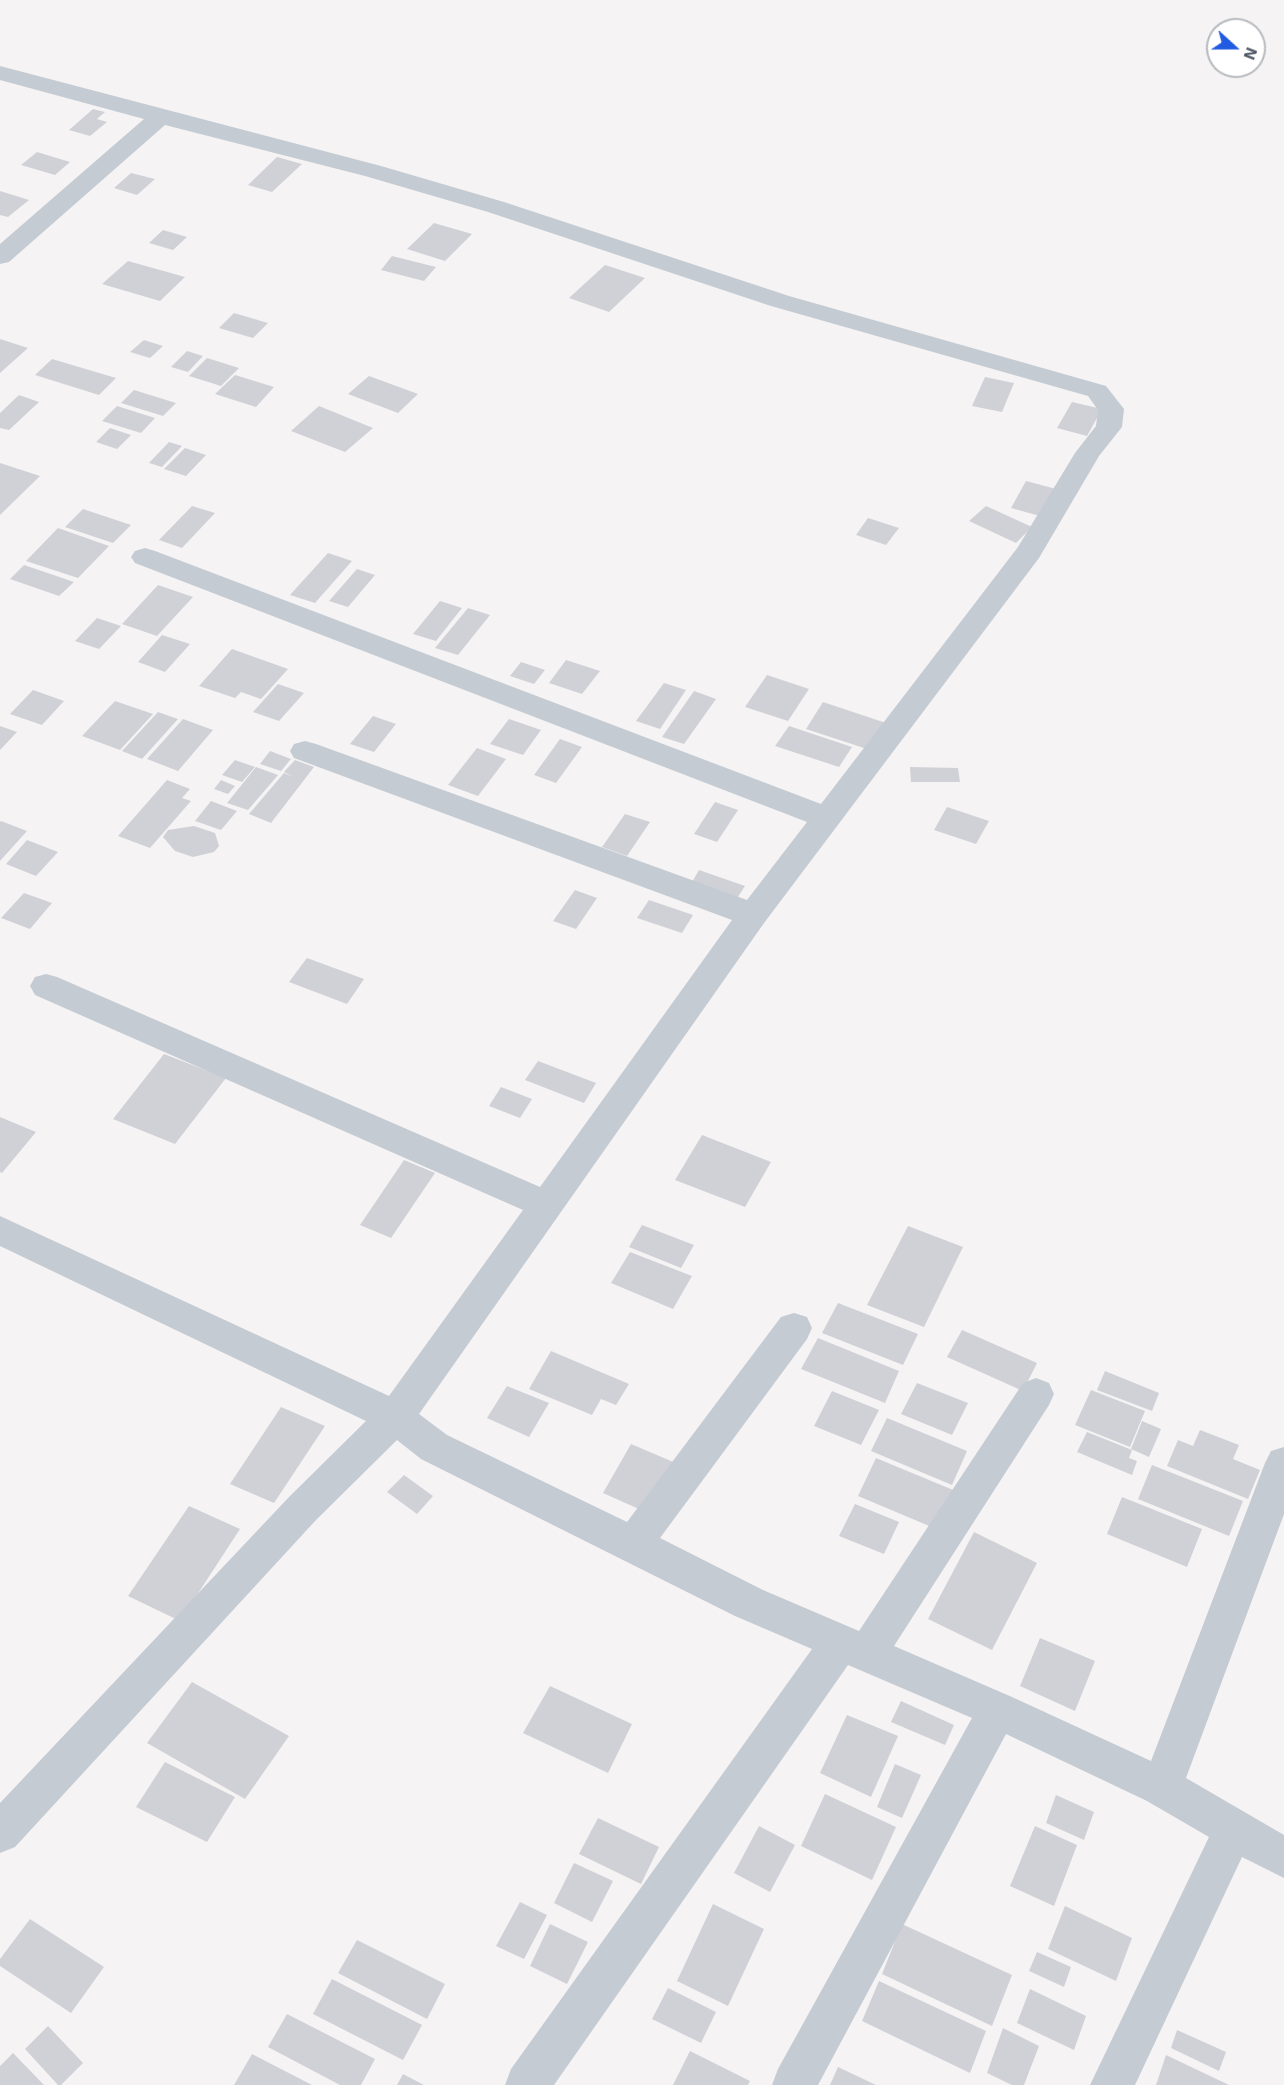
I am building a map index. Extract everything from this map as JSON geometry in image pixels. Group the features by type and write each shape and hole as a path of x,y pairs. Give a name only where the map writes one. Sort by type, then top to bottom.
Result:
{"street":[{"path":"0,72 160,117 373,171 521,215 780,301 1097,391 1111,409 1109,427 1088,453 1029,552 753,915 547,1205 411,1429 303,1508 0,1833"},
{"path":"0,257 160,117"},
{"path":"145,557 827,818"},
{"path":"305,751 753,915"},
{"path":"45,986 547,1205"},
{"path":"0,1230 411,1429 749,1604 998,1710 1162,1787 1233,1831 1284,1858"},
{"path":"633,1544 794,1328"},
{"path":"527,2085 853,1648 1036,1394"},
{"path":"1162,1787 1284,1463"},
{"path":"794,2085 998,1710"},
{"path":"1112,2085 1233,1831"}],"building":[{"path":"93,109 105,112 97,119 107,122 90,136 69,130"},
{"path":"37,152 70,162 55,175 21,165"},
{"path":"277,157 302,164 272,192 248,185"},
{"path":"131,173 155,179 137,195 114,188"},
{"path":"0,191 29,200 8,217 0,215"},
{"path":"434,223 472,234 445,261 407,249"},
{"path":"163,230 187,237 173,250 149,243"},
{"path":"392,256 436,267 424,281 381,270"},
{"path":"128,261 185,277 160,301 102,284"},
{"path":"605,265 645,278 609,312 569,298"},
{"path":"234,313 268,323 253,338 219,328"},
{"path":"0,339 28,348 0,373"},
{"path":"144,340 163,346 150,358 130,352"},
{"path":"187,351 203,356 188,372 171,367"},
{"path":"207,358 239,368 221,386 189,376"},
{"path":"52,359 116,378 99,395 35,375"},
{"path":"235,375 274,387 256,407 215,394"},
{"path":"369,376 418,394 398,413 348,394"},
{"path":"985,377 1014,383 1002,412 972,406"},
{"path":"134,390 176,403 163,416 121,403"},
{"path":"19,395 39,402 9,430 0,428 0,413"},
{"path":"1072,402 1102,409 1087,436 1057,428"},
{"path":"117,406 155,418 141,433 102,421"},
{"path":"319,406 373,428 345,452 291,431"},
{"path":"110,428 131,435 117,449 96,442"},
{"path":"169,442 182,446 162,467 149,463"},
{"path":"185,448 206,455 186,476 164,469"},
{"path":"0,463 40,476 0,515"},
{"path":"1026,481 1056,489 1040,516 1011,508"},
{"path":"192,506 215,513 182,548 159,540"},
{"path":"986,506 1032,527 1016,543 969,521"},
{"path":"83,509 131,525 113,543 65,527"},
{"path":"868,518 899,528 886,545 856,535"},
{"path":"58,528 109,546 78,578 26,561"},
{"path":"328,553 352,561 315,603 290,595"},
{"path":"24,565 74,582 59,596 10,579"},
{"path":"357,569 375,575 348,607 329,601"},
{"path":"158,585 193,597 157,636 122,624"},
{"path":"440,601 462,608 436,641 413,634"},
{"path":"468,608 490,615 458,655 435,648"},
{"path":"97,618 121,626 99,649 75,641"},
{"path":"162,635 190,644 165,672 138,662"},
{"path":"232,649 288,669 261,699 241,692 235,698 199,686"},
{"path":"566,660 600,671 582,694 549,683"},
{"path":"521,662 545,670 534,684 510,676"},
{"path":"767,675 809,689 788,721 745,707"},
{"path":"664,683 686,690 660,729 636,721"},
{"path":"278,684 304,693 279,721 253,712"},
{"path":"33,690 64,701 42,725 10,714"},
{"path":"694,691 716,699 684,744 662,737"},
{"path":"115,701 153,714 120,750 82,736"},
{"path":"823,702 889,724 873,751 806,729"},
{"path":"158,712 178,719 142,759 122,751"},
{"path":"373,716 396,724 374,752 350,744"},
{"path":"183,719 213,730 178,771 147,759"},
{"path":"509,719 541,730 523,755 490,744"},
{"path":"0,726 17,732 0,750"},
{"path":"789,726 852,747 839,767 775,746"},
{"path":"560,739 582,747 556,783 534,775"},
{"path":"477,748 506,759 478,796 448,785"},
{"path":"270,751 291,759 281,771 260,764"},
{"path":"235,760 255,767 242,782 222,775"},
{"path":"295,760 314,767 271,823 249,814 284,773 294,777 284,772"},
{"path":"256,767 278,775 248,810 227,803"},
{"path":"910,767 958,768 960,782 911,782"},
{"path":"167,780 190,789 182,798 191,801 150,848 118,836"},
{"path":"221,780 235,786 228,794 214,789"},
{"path":"211,801 237,811 221,830 195,821"},
{"path":"715,802 738,810 717,842 694,834"},
{"path":"947,807 989,821 976,844 934,830"},
{"path":"625,814 650,822 627,856 602,847"},
{"path":"0,822 27,831 0,861"},
{"path":"194,826 215,833 219,846 214,852 193,857 175,851 163,837 168,830"},
{"path":"27,840 58,852 36,876 6,864"},
{"path":"699,870 745,886 736,900 691,884"},
{"path":"575,890 597,898 576,929 553,921"},
{"path":"24,893 52,903 30,929 1,918"},
{"path":"649,900 693,915 682,933 637,918"},
{"path":"307,958 364,979 347,1004 289,982"},
{"path":"164,1054 226,1078 175,1144 113,1119"},
{"path":"538,1061 596,1083 584,1103 525,1080"},
{"path":"501,1087 532,1099 520,1118 489,1106"},
{"path":"0,1117 36,1132 2,1173 0,1172"},
{"path":"702,1135 771,1162 745,1207 675,1180"},
{"path":"404,1160 435,1173 391,1238 360,1225"},
{"path":"642,1225 694,1245 681,1268 629,1247"},
{"path":"908,1226 963,1247 924,1327 867,1305"},
{"path":"630,1252 692,1276 673,1309 611,1283"},
{"path":"838,1303 918,1334 903,1365 822,1333"},
{"path":"962,1330 1037,1363 1023,1391 947,1357"},
{"path":"818,1338 899,1371 885,1403 801,1369"},
{"path":"551,1351 629,1384 616,1405 601,1399 592,1415 529,1389"},
{"path":"1105,1371 1159,1393 1152,1411 1097,1390"},
{"path":"917,1383 968,1403 952,1435 901,1414"},
{"path":"507,1386 549,1403 529,1437 487,1418"},
{"path":"1091,1390 1145,1411 1130,1447 1075,1425"},
{"path":"832,1391 879,1410 861,1445 814,1426"},
{"path":"281,1407 325,1426 274,1503 230,1484"},
{"path":"887,1418 967,1451 952,1485 871,1451"},
{"path":"1142,1421 1161,1429 1149,1457 1131,1449"},
{"path":"1200,1430 1239,1445 1233,1459 1260,1470 1248,1499 1167,1466 1178,1440 1193,1446"},
{"path":"1087,1432 1132,1450 1129,1458 1137,1461 1132,1475 1077,1452"},
{"path":"631,1444 678,1464 650,1514 603,1493"},
{"path":"876,1458 958,1492 941,1531 858,1496"},
{"path":"1152,1465 1243,1501 1229,1536 1138,1499"},
{"path":"404,1475 433,1496 417,1514 387,1492"},
{"path":"1122,1497 1202,1529 1187,1567 1107,1534"},
{"path":"855,1504 899,1522 884,1554 839,1536"},
{"path":"189,1506 240,1529 180,1621 128,1596"},
{"path":"974,1532 1037,1563 992,1650 928,1619"},
{"path":"1040,1638 1095,1661 1075,1711 1020,1686"},
{"path":"192,1682 289,1736 245,1799 147,1743"},
{"path":"550,1686 632,1724 608,1773 523,1733"},
{"path":"901,1701 954,1725 945,1745 891,1722"},
{"path":"847,1715 898,1736 871,1797 820,1773"},
{"path":"165,1762 235,1797 207,1842 136,1807"},
{"path":"895,1764 921,1775 902,1818 877,1807"},
{"path":"825,1794 896,1827 872,1880 801,1846"},
{"path":"1056,1795 1094,1812 1084,1840 1046,1823"},
{"path":"598,1818 659,1847 641,1884 579,1854"},
{"path":"759,1826 795,1845 770,1892 734,1873"},
{"path":"1035,1826 1077,1845 1054,1906 1010,1886"},
{"path":"574,1863 613,1881 592,1922 554,1903"},
{"path":"520,1902 547,1915 524,1959 496,1946"},
{"path":"713,1904 764,1929 728,2006 677,1981"},
{"path":"1065,1906 1132,1938 1116,1981 1048,1949"},
{"path":"30,1919 104,1967 71,2013 0,1966 0,1959"},
{"path":"550,1924 588,1942 567,1984 530,1966"},
{"path":"902,1924 1012,1975 992,2026 882,1974"},
{"path":"357,1940 445,1984 427,2019 338,1973"},
{"path":"1037,1952 1071,1967 1064,1987 1029,1971"},
{"path":"332,1979 422,2025 403,2060 313,2014"},
{"path":"879,1981 986,2031 970,2073 862,2021"},
{"path":"668,1988 716,2012 701,2043 652,2019"},
{"path":"1030,1989 1086,2016 1074,2050 1017,2023"},
{"path":"287,2014 375,2059 361,2085 340,2085 268,2047"},
{"path":"48,2026 83,2063 61,2085 58,2085 25,2049"},
{"path":"1003,2028 1039,2046 1024,2085 1012,2085 987,2073"},
{"path":"1177,2030 1226,2052 1219,2071 1171,2048"},
{"path":"690,2051 750,2081 748,2085 673,2085"},
{"path":"13,2053 44,2085 0,2085 0,2066"},
{"path":"252,2054 312,2085 234,2085"},
{"path":"1166,2055 1229,2085 1156,2085"},
{"path":"838,2067 876,2085 830,2085"},
{"path":"403,2074 424,2085 397,2085"}]}
